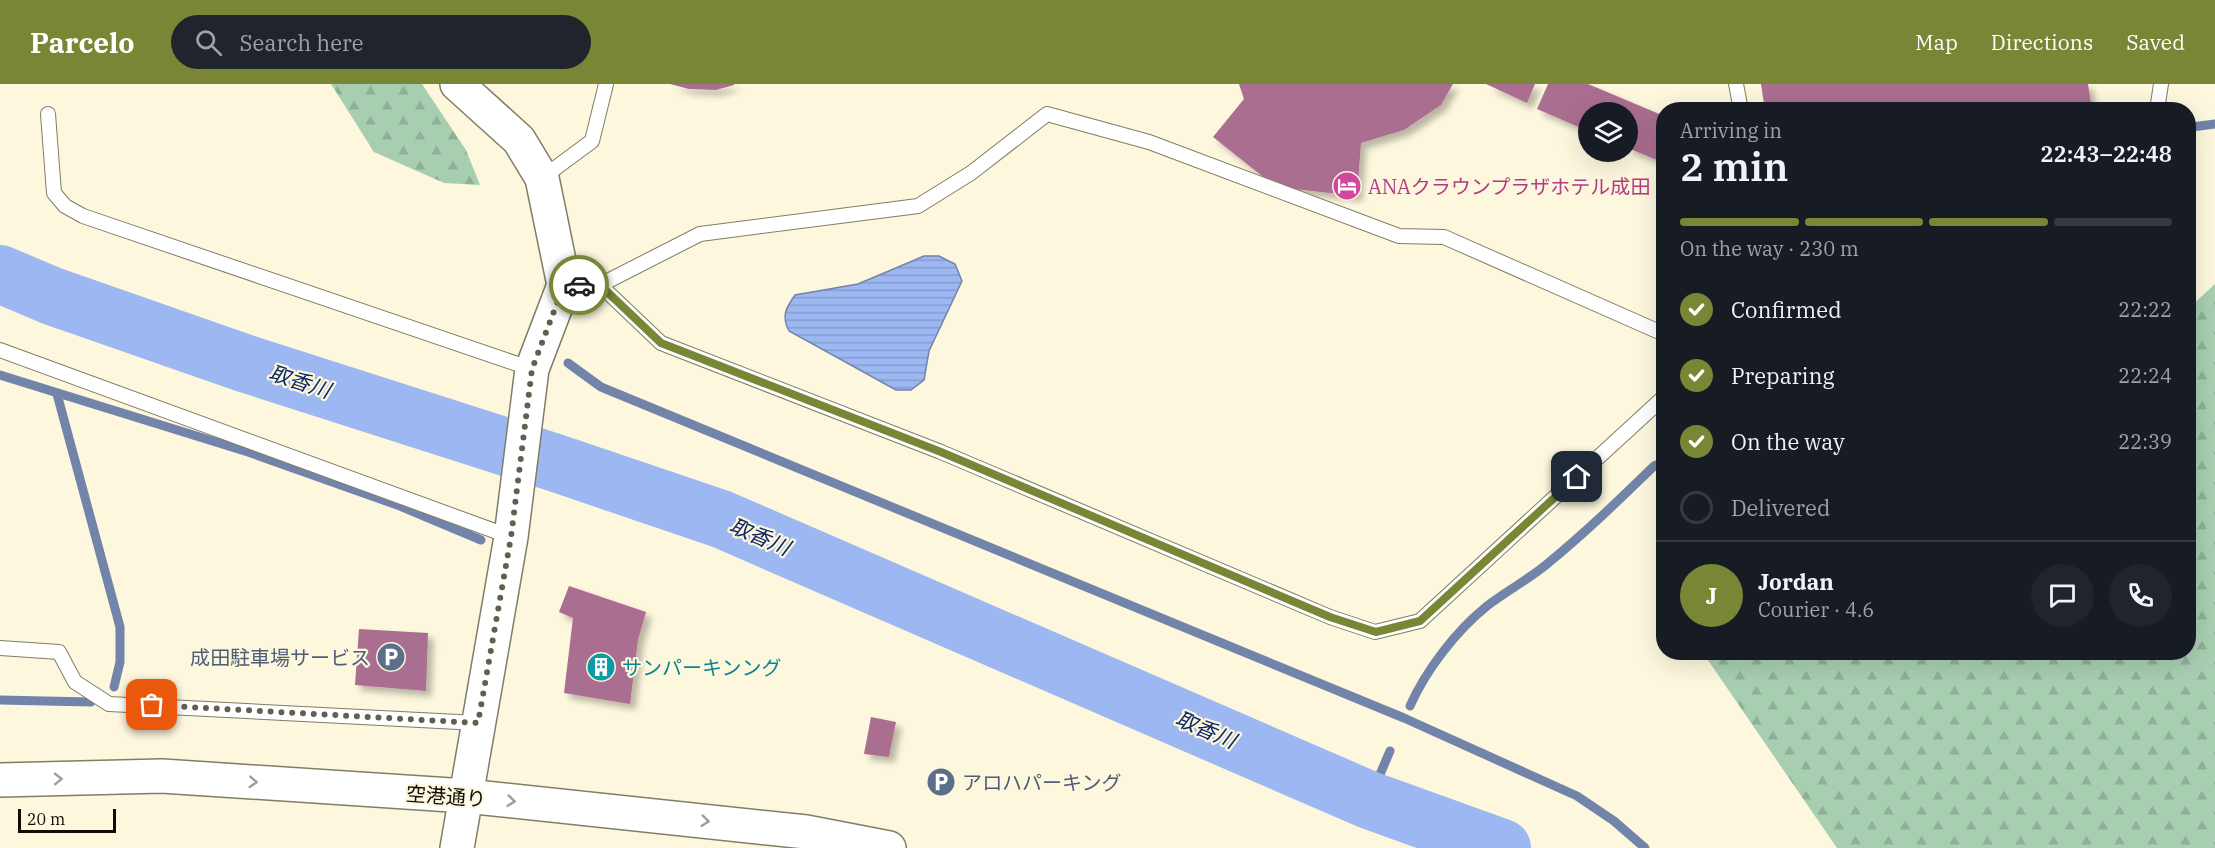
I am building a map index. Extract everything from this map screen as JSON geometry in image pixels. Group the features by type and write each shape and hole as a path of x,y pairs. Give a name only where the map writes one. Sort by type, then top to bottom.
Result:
{"main road":[{"path":"457,84 519,140 542,178 564,285 532,377 511,529 457,848"},
{"name":"空港通り","path":"0,780 162,776 466,796 806,832 889,848"}],"lane":[{"path":"542,178 592,141 606,84"},
{"path":"1736,84 1739,102"},
{"path":"2159,102 2162,84"},
{"path":"48,114 54,193 65,206 83,216 532,377"},
{"path":"564,285 600,285 700,234 918,206 971,173 1047,114 1149,142 1399,236 1444,237 1656,330"},
{"path":"600,285 661,343 941,452 1330,617 1376,632 1420,621 1656,404"},
{"path":"0,350 511,529"},
{"path":"0,648 59,652 75,682 109,704 478,723"}],"green space":[{"path":"331,84 422,84 466,150 480,185 444,183 374,152"},
{"path":"2215,284 2215,848 1837,848 1708,660 2196,660 2196,302"}],"water":[{"path":"924,256 939,256 955,264 962,281 929,351 924,380 911,390 896,390 789,331 785,316 795,295 858,284"}],"building":[{"path":"670,84 734,85 716,90 689,89"},
{"path":"1239,84 1453,84 1441,105 1404,130 1361,143 1357,196 1276,187 1213,137 1244,99"},
{"path":"1486,84 1535,84 1527,103"},
{"path":"1548,84 1588,84 1631,102 1578,102 1578,127 1537,109"},
{"path":"1761,84 2088,84 2091,102 1764,102"},
{"path":"1638,105 1656,113 1656,160 1638,152"},
{"name":"サンパーキンング","path":"569,586 646,612 638,640 630,704 564,693 573,618 559,612"},
{"path":"359,629 428,633 426,691 355,685"},
{"path":"871,717 896,722 889,757 864,754"}],"waterway":[{"path":"2196,126 2215,124"},
{"name":"取香川","path":"0,274 52,296 247,364 556,463 721,519 1369,800 1502,848"},
{"path":"568,363 601,387 1404,718 1577,796 1614,821 1645,848"},
{"path":"0,375 248,452 400,506 481,540"},
{"path":"57,394 120,627 120,662 114,687"},
{"path":"1410,706 1433,665 1475,616 1547,564 1656,465"},
{"path":"0,700 91,702"},
{"path":"1369,800 1390,751"}],"way so far":[{"path":"152,705 478,723 511,537 532,369 564,285 579,285"}],"place":[{"name":"ANAクラウンプラザホテル成田","path":"1347,186"},
{"name":"成田駐車場サービス","path":"391,657"},
{"name":"サンパーキンング","path":"601,667"},
{"name":"アロハパーキング","path":"941,782"}],"route":[{"path":"579,285 600,285 661,343 941,452 1330,617 1376,632 1420,621 1577,477"}]}
